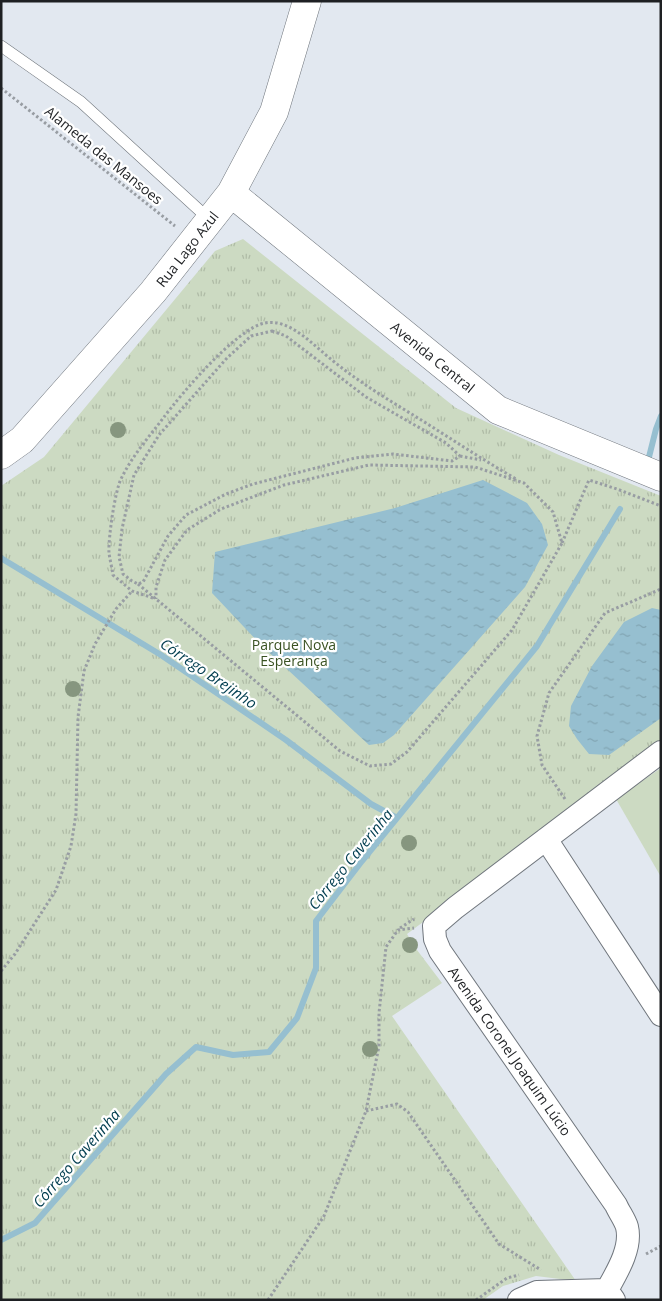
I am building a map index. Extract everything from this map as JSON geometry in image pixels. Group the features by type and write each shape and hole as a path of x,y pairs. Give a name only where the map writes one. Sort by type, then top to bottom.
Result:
{"street":[{"name":"Rua Lago Azul","path":"1,455 22,440 153,292 231,193 274,112 307,1"},
{"name":"Avenida Central","path":"231,193 498,410 661,477"},
{"path":"434,926 455,908 661,752"},
{"path":"546,839 661,1015"},
{"name":"Avenida Coronel Joaquim Lúcio","path":"434,926 435,939 440,951 616,1205 627,1227 626,1245 611,1295"},
{"path":"518,1300 537,1292 611,1295"}],"lane":[{"path":"1,46 81,102 202,230"}],"path":[{"name":"Alameda das Mansoes","path":"1,88 202,230"},
{"path":"156,599 132,591 113,575 109,552 115,500 120,480 133,457 174,402 246,330 265,323 282,323 343,369 484,461 524,483 553,512 562,543"},
{"path":"484,461 460,456 446,443 366,397 286,336 272,331 251,336 227,358 159,435 134,475 122,529 119,557 123,574 138,584 340,751 370,766 391,764 407,752 512,630 562,543 589,480 661,506"},
{"path":"138,584 143,582 168,536 186,515 226,494 253,484 355,458 392,454 452,461 460,456"},
{"path":"156,599 156,587 165,560 187,530 221,509 284,485 369,464 475,467 524,483"},
{"path":"569,804 556,788 542,765 537,736 549,694 605,613 661,589"},
{"path":"1,971 15,954 56,890 71,846 76,814 78,717 84,671 95,644 116,609 132,591"},
{"path":"268,1300 324,1216 366,1111 379,1046 378,1013 386,948 398,930 434,926"},
{"path":"366,1111 397,1104 408,1112 499,1244 542,1271"}],"green space":[{"name":"Parque Nova Esperança","path":"243,239 456,408 559,455 661,496 661,744 407,934 442,983 392,1016 576,1281 536,1276 503,1286 483,1300 1,1300 1,486 44,457 215,251"},
{"path":"661,768 661,877 616,799"}],"water":[{"path":"483,480 527,503 542,524 548,545 525,587 394,735 383,743 369,745 261,645 212,593 215,552 395,508"},
{"path":"652,608 661,610 661,718 609,755 589,754 569,726 571,706 592,666 624,622"}],"waterway":[{"name":"Córrego Caverinha","path":"647,465 661,416"},
{"name":"Córrego Caverinha","path":"1,1240 35,1223 166,1074 196,1047 233,1055 269,1052 297,1018 316,968 316,921 362,861 537,646 620,509"},
{"name":"Córrego Brejinho","path":"1,558 161,655 286,740 371,804 397,818"}]}
